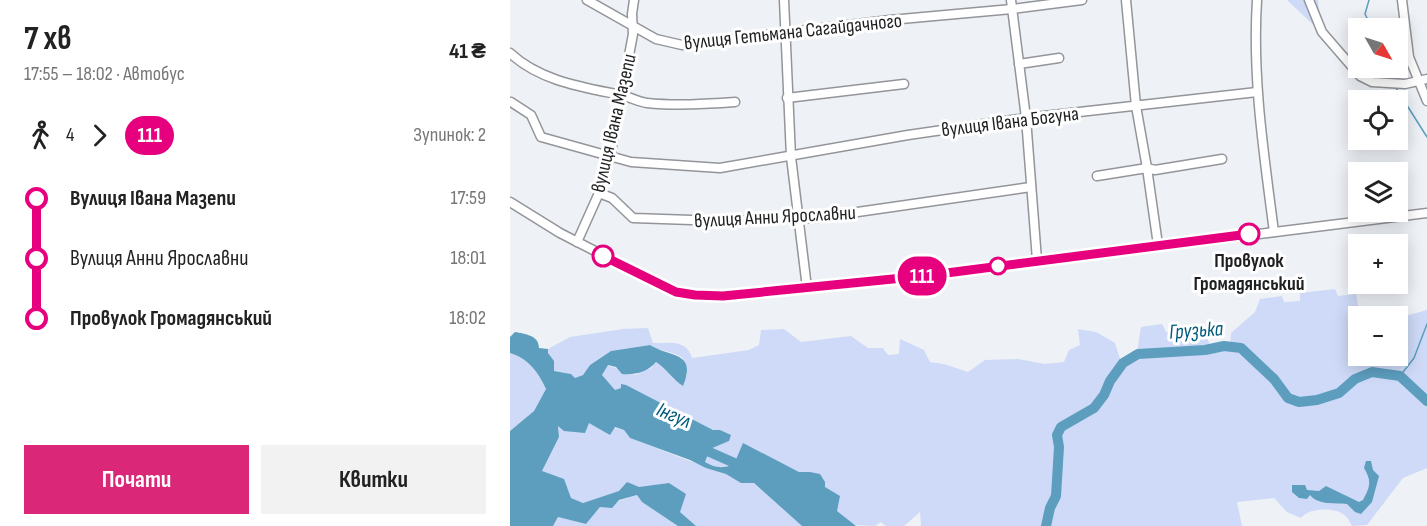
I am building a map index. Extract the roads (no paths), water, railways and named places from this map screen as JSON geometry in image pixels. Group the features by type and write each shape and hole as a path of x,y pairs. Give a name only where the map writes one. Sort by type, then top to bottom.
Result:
{"street":[{"name":"вулиця Гетьмана Сагайдачного","path":"587,0 656,39 681,45 1011,5 1082,0"},
{"name":"вулиця Івана Мазепи","path":"577,242 599,193 610,157 633,34 634,0"},
{"path":"784,0 791,157 807,288"},
{"path":"1126,0 1136,106 1158,245"},
{"path":"1257,0 1255,34 1257,92 1274,232"},
{"path":"1309,0 1322,32 1360,76 1372,82 1406,84 1422,80"},
{"path":"1402,0 1409,57 1422,80 1427,101"},
{"path":"1011,5 1026,118 1037,260"},
{"path":"510,53 520,62 546,77 600,92 622,95 645,103 677,105 735,102"},
{"path":"1019,64 1059,58"},
{"path":"787,98 904,84"},
{"name":"вулиця Івана Богуна","path":"511,102 531,114 541,137 631,162 720,168 908,135 1026,118 1257,92"},
{"path":"1097,176 1147,168 1155,170 1222,159"},
{"name":"вулиця Анни Ярославни","path":"599,193 612,198 633,218 721,221 816,218 905,207 1031,187"},
{"path":"510,202 577,242 676,292 723,296 923,276 1427,213"}],"water":[{"path":"515,332 531,336 537,340 539,348 548,349 554,361 554,371 571,374 575,378 583,375 590,365 611,351 650,345 680,357 687,367 683,386 656,362 641,372 632,374 622,374 616,367 608,365 602,375 615,390 621,388 621,384 626,385 713,430 720,430 731,435 729,441 710,449 705,462 709,464 722,467 734,464 743,443 799,472 820,474 825,487 840,496 837,511 856,526 802,526 754,483 741,483 726,474 630,438 624,430 615,427 610,435 589,423 585,433 564,431 558,426 559,437 542,471 564,479 571,498 583,503 619,491 627,482 639,487 669,483 686,494 680,512 696,526 678,526 642,502 637,495 619,500 612,508 600,507 586,524 558,517 553,526 510,526 510,431 534,411 546,389 532,367 523,359 510,353 510,337"},
{"path":"1366,461 1371,461 1373,470 1379,476 1372,502 1361,514 1355,512 1347,504 1322,502 1310,495 1307,499 1299,498 1292,492 1292,485 1305,485 1307,490 1319,491 1326,486 1359,502 1363,500 1369,484 1364,468"}],"waterway":[{"path":"1367,18 1365,14 1369,0"},
{"path":"1396,88 1427,137"},
{"path":"1400,376 1414,358 1427,324"},
{"name":"Грузька","path":"1046,526 1050,508 1056,496 1059,447 1057,435 1061,427 1094,408 1123,363 1138,354 1205,350 1224,346 1241,348 1274,379 1288,398 1299,402 1317,400 1339,393 1355,379 1372,372 1400,376 1427,401"},
{"name":"Інгул","path":"696,446 748,469"}],"place":[{"name":"Провулок Громадянський","path":"1249,234"}]}
